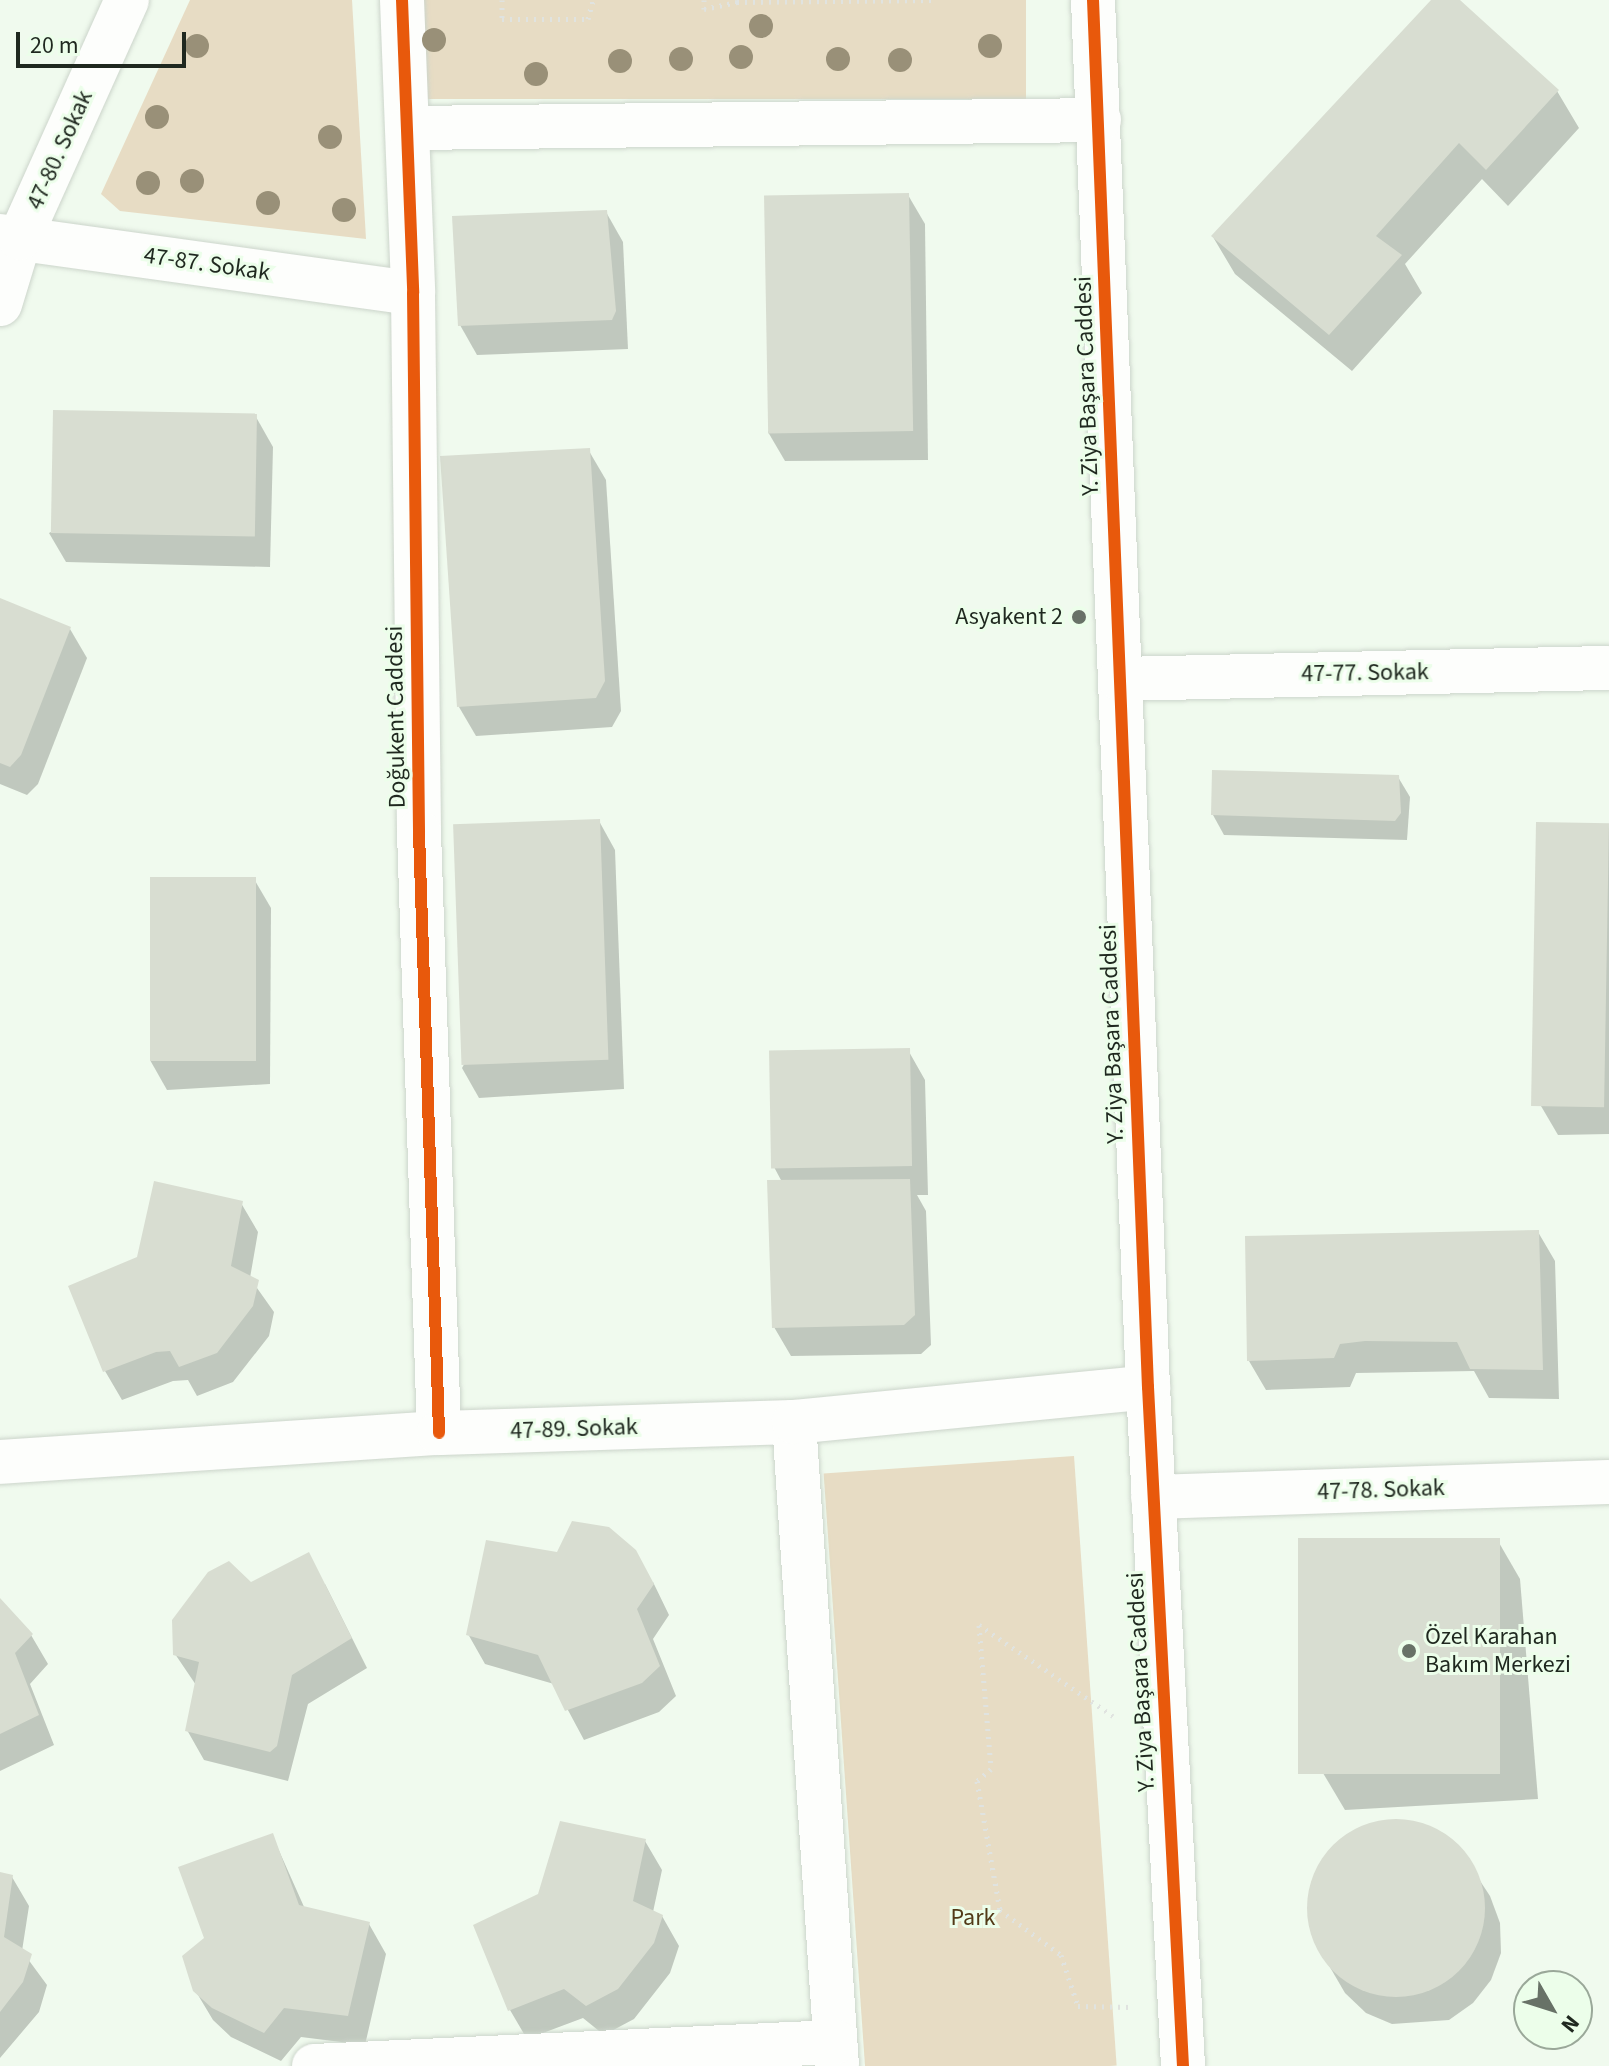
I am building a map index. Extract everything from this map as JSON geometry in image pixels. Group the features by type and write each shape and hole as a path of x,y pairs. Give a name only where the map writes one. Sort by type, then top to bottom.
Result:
{"street":[{"name":"47-80. Sokak","path":"0,304 10,237 127,0"},
{"name":"Doğukent Caddesi","path":"402,0 413,293 419,832 439,1433"},
{"name":"Y. Ziya Başara Caddesi","path":"1093,0 1148,1387 1183,2066"},
{"path":"409,128 1099,120"},
{"name":"47-87. Sokak","path":"10,237 413,293"},
{"name":"47-77. Sokak","path":"1120,679 1609,668"},
{"name":"47-89. Sokak","path":"0,1462 439,1433 794,1422 1148,1387"},
{"path":"314,2066 836,2054 794,1422"},
{"name":"47-78. Sokak","path":"1153,1497 1609,1482"}],"path":[{"path":"502,0 502,19 588,19 593,0"},
{"path":"704,0 704,9 737,2 936,0"},
{"path":"1166,1752 979,1625 991,1769 977,1781 1000,1910 1061,1955 1078,2006 1180,2008"}],"green space":[{"path":"190,0 352,0 366,239 120,211 101,194"},
{"path":"424,0 1026,0 1026,99 424,99"},
{"name":"Park","path":"1074,1456 1117,2066 865,2066 824,1474"}],"building":[{"path":"1431,0 1460,0 1559,90 1486,170 1459,143 1376,236 1402,255 1329,335 1211,236"},
{"path":"909,193 913,431 768,433 764,196"},
{"path":"607,210 616,311 612,320 458,326 452,216"},
{"path":"53,410 257,414 255,537 51,533"},
{"path":"590,448 605,681 596,698 457,707 440,456"},
{"path":"0,598 71,627 21,755 10,767 0,763"},
{"path":"1212,770 1399,775 1401,813 1395,821 1211,815"},
{"path":"600,819 608,1060 462,1065 453,824"},
{"path":"1536,822 1609,823 1604,1107 1531,1106"},
{"path":"150,877 256,877 256,1061 150,1061"},
{"path":"910,1048 912,1166 771,1168 769,1050"},
{"path":"910,1179 915,1315 904,1325 772,1328 767,1180"},
{"path":"154,1181 243,1201 231,1266 259,1280 253,1306 217,1353 179,1367 170,1351 156,1352 103,1372 68,1286 137,1257"},
{"path":"1539,1230 1543,1370 1470,1369 1457,1342 1365,1341 1340,1344 1334,1358 1247,1361 1245,1236"},
{"path":"572,1521 609,1527 636,1550 654,1584 637,1609 660,1666 642,1683 565,1711 538,1655 466,1635 486,1540 557,1552"},
{"name":"Özel Karahan Bakım Merkezi","path":"1298,1538 1500,1538 1500,1774 1298,1774"},
{"path":"309,1552 352,1638 292,1675 277,1746 270,1752 185,1731 199,1662 173,1655 172,1620 208,1572 229,1561 251,1582"},
{"path":"0,1598 33,1634 15,1653 39,1715 0,1734"},
{"path":"1396,1819 1430,1826 1459,1845 1478,1874 1485,1908 1478,1942 1459,1971 1430,1990 1396,1997 1362,1990 1333,1971 1314,1942 1307,1908 1314,1874 1333,1845 1362,1826"},
{"path":"560,1821 646,1839 633,1901 663,1915 654,1943 618,1989 586,2006 564,1989 508,2011 473,1925 538,1894"},
{"path":"273,1833 299,1905 370,1922 348,2016 284,2008 264,2033 212,2008 193,1991 182,1956 204,1938 178,1867"},
{"path":"0,1872 13,1875 4,1937 32,1954 23,1982 0,2012"}],"cycle path":[{"path":"402,0 413,293 419,832 439,1433"},
{"path":"1093,0 1148,1387 1183,2066"}],"place":[{"name":"Asyakent 2","path":"1079,617"},
{"name":"Özel Karahan Bakım Merkezi","path":"1409,1651"}]}
